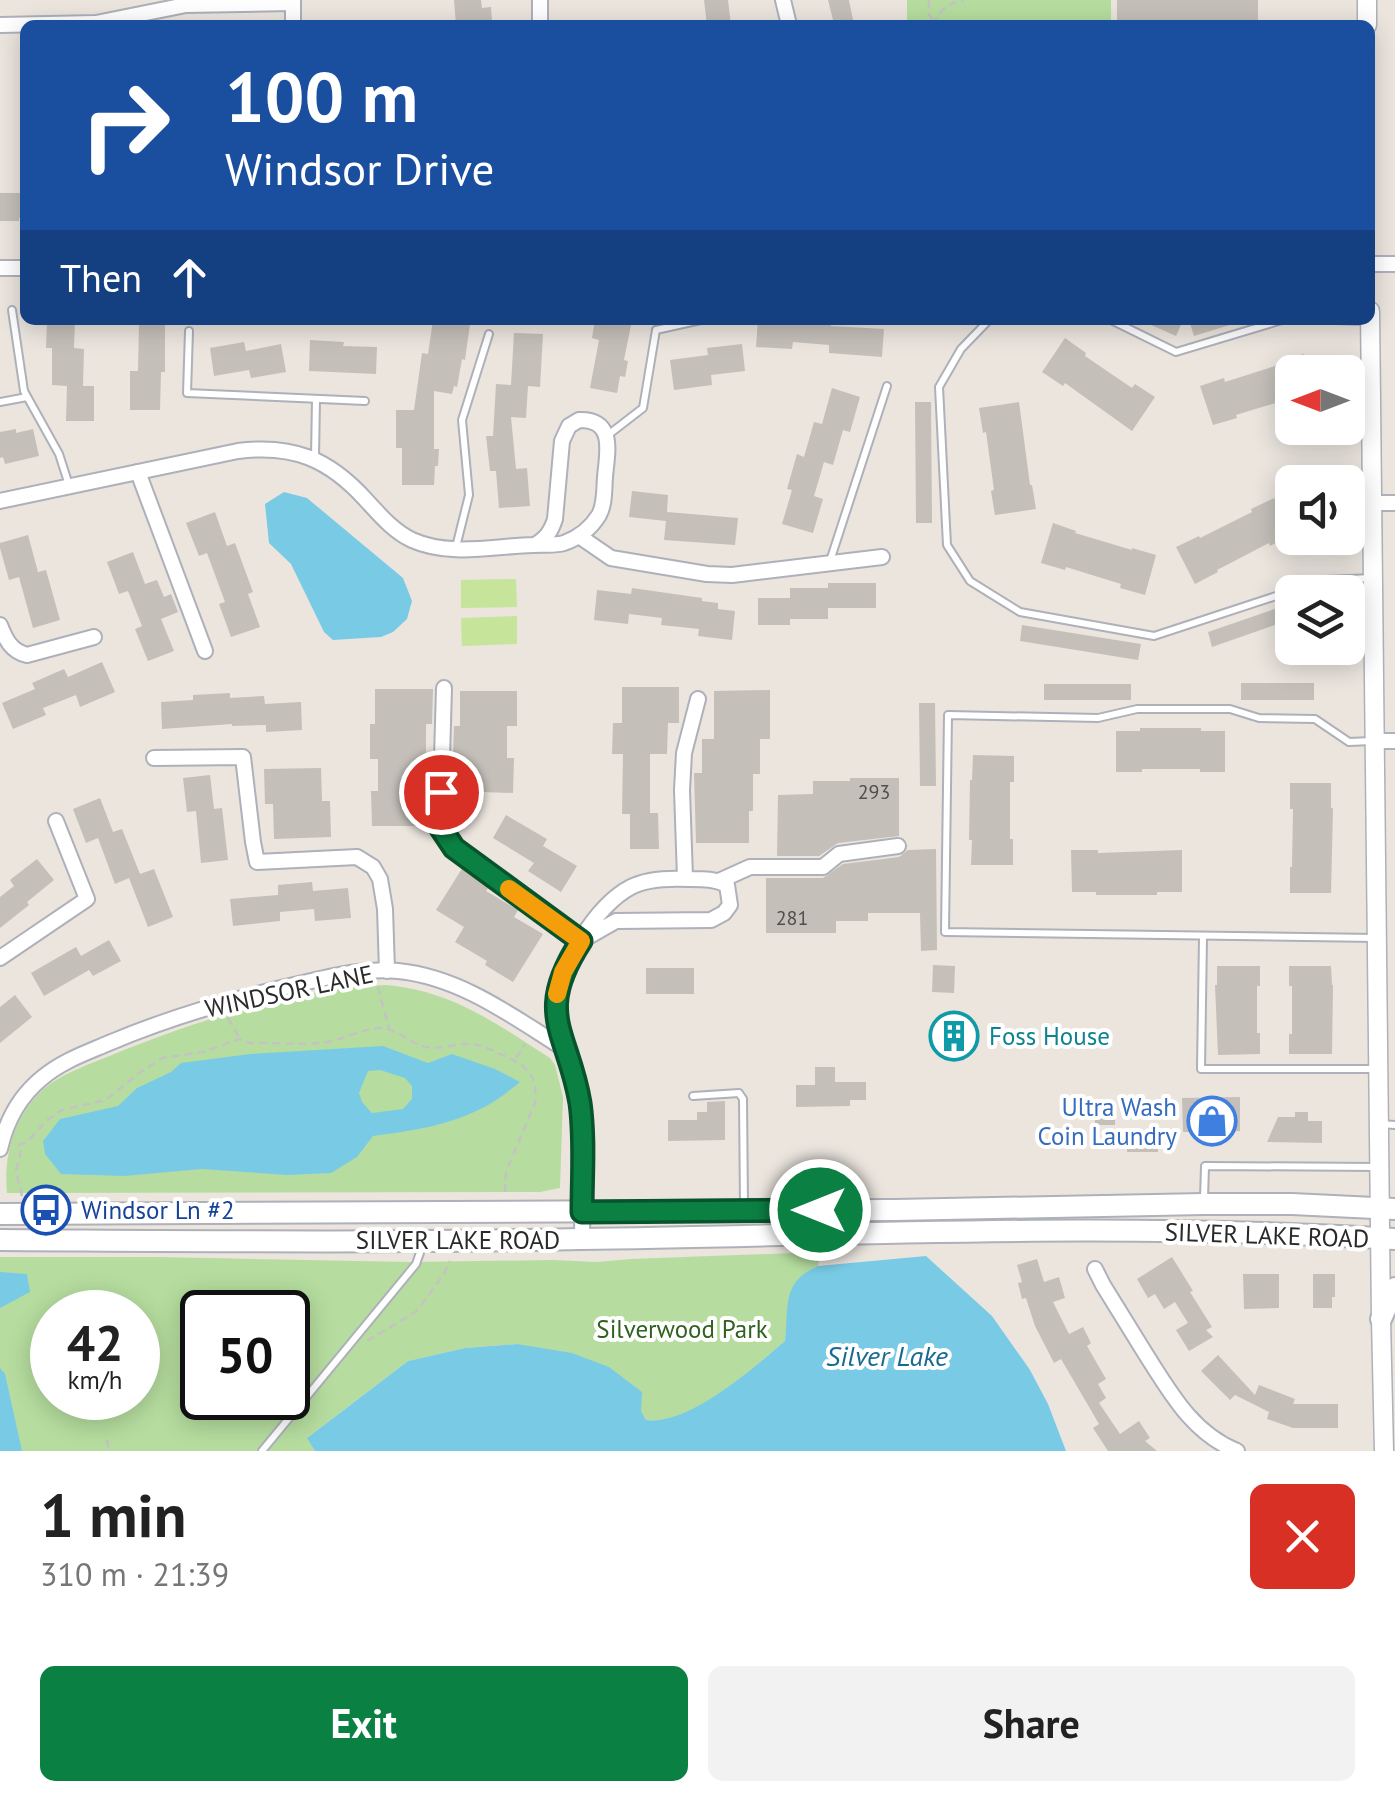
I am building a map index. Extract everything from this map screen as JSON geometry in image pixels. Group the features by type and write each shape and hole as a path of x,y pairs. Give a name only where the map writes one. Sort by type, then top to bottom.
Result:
{"main road":[{"path":"0,1214 744,1211 1204,1204 1388,1209"},
{"name":"SILVER LAKE ROAD","path":"0,1240 424,1242 982,1230 1388,1238"},
{"path":"1385,1328 1395,1288"}],"street":[{"path":"111,20 186,5 293,1"},
{"path":"1370,325 1377,938 1385,978 1379,1069 1387,1124 1380,1167 1388,1209 1384,1451"},
{"path":"0,501 260,448 284,450 315,460 342,475 396,530 427,545 473,549 535,545 564,543 592,524 602,507 607,436 591,420 574,422 566,430 555,519 552,530 535,545"},
{"path":"138,472 205,651"},
{"path":"1372,503 1395,502"},
{"path":"579,536 611,558 732,576 882,558"},
{"path":"0,625 11,647 27,655 94,636"},
{"path":"444,688 440,827 454,848 581,941"},
{"path":"685,878 684,752 698,699"},
{"path":"1374,741 1395,741"},
{"path":"154,758 243,757 258,862 357,857 373,867 380,879 386,909 381,971"},
{"path":"0,958 86,899 56,821"},
{"path":"719,881 750,867 824,866 839,854 898,846"},
{"path":"581,941 616,921 711,920 730,905 728,885 685,878 648,880 629,888 604,906 581,941 563,972 556,1010 580,1104 582,1239"},
{"name":"WINDSOR LANE","path":"1,1136 26,1093 57,1066 136,1032 221,1004 346,973 381,971 427,976 455,984 563,1048"},
{"path":"1096,1269 1176,1402 1208,1435 1237,1451"}],"lane":[{"path":"12,310 24,391 59,454 69,486"},
{"path":"607,436 643,408 656,330 678,325"},
{"path":"985,325 961,348 939,386 947,545 970,581 1020,612 1154,636 1325,580 1374,578"},
{"path":"1121,325 1176,352 1265,325"},
{"path":"189,330 187,393 365,401"},
{"path":"456,548 469,495 462,420 489,334"},
{"path":"829,563 887,386"},
{"path":"0,402 27,397"},
{"path":"315,460 316,398"},
{"path":"1374,741 1349,742 1315,719 1259,718 1230,708 1138,708 1098,718 948,714 945,932 1377,938"},
{"path":"1203,937 1201,1069 1379,1069"},
{"path":"693,1096 739,1093 742,1098 744,1211"},
{"path":"1204,1204 1205,1166 1380,1167"},
{"path":"262,1451 416,1264 424,1242"}],"path":[{"path":"935,20 940,10 964,0"},
{"path":"381,971 378,992 390,1029"},
{"path":"221,1004 240,1038 250,1043 319,1043 368,1030 390,1029 422,1046 480,1045 523,1064 531,1074 535,1103 506,1172 505,1194"},
{"path":"515,1060 533,1029"},
{"path":"22,1196 16,1171 23,1144 62,1110 106,1100 163,1058 203,1052 240,1038"},
{"path":"1,1136 23,1144"},
{"path":"360,1346 418,1311 450,1261"},
{"path":"107,1440 110,1451"}],"green space":[{"path":"907,0 1111,0 1111,20 907,20"},
{"path":"516,579 517,607 461,608 461,580"},
{"path":"517,616 517,644 462,646 461,618"},
{"path":"386,985 453,1002 492,1021 550,1058 563,1097 560,1188 540,1192 7,1193 7,1163 20,1119 38,1094 65,1075 144,1042 247,1008 318,992"},
{"name":"Silverwood Park","path":"820,1252 818,1266 795,1288 785,1341 720,1393 682,1414 663,1419 646,1420 641,1412 517,1344 465,1348 408,1361 308,1437 315,1451 0,1451 0,1257 597,1262"}],"water":[{"path":"284,492 307,498 403,578 412,601 407,619 393,632 381,637 333,640 324,632 291,564 269,543 265,504"},
{"path":"383,1046 428,1063 452,1054 520,1082 492,1103 461,1118 373,1136 357,1157 331,1173 287,1175 202,1169 124,1176 61,1174 45,1154 43,1141 60,1119 118,1106 137,1088 181,1063 250,1054","holes":["380,1070 405,1078 412,1086 412,1099 403,1109 372,1113 362,1102 359,1093 368,1071"]},
{"name":"Silver Lake","path":"926,1256 992,1316 1030,1370 1066,1451 315,1451 307,1438 408,1361 465,1348 517,1344 572,1353 609,1367 642,1392 641,1411 646,1420 681,1414 720,1393 785,1341 789,1296 806,1272 818,1266"},
{"path":"0,1272 27,1274 30,1292 0,1308"},
{"path":"0,1368 5,1374 22,1451 0,1451"}],"building":[{"path":"454,0 481,0 482,8 491,7 492,20 456,20"},
{"path":"704,0 728,0 730,20 706,20"},
{"path":"828,0 849,0 853,20 833,20"},
{"path":"1117,0 1258,0 1258,20 1117,20"},
{"path":"0,193 20,193 19,221 0,221"},
{"path":"47,325 75,325 74,348 84,349 83,386 94,386 94,421 66,421 67,386 52,385 52,348 46,348"},
{"path":"139,325 165,325 160,410 130,410 130,371 138,371"},
{"path":"432,325 470,325 457,387 454,386 452,394 434,391 434,449 439,449 434,485 402,485 402,448 396,448 396,410 414,410 422,353 428,354"},
{"path":"594,325 631,325 625,377 620,376 617,393 590,388 599,340 592,338"},
{"path":"758,325 884,329 882,357 829,353 829,345 793,342 792,349 756,347"},
{"path":"1151,325 1181,325 1176,336"},
{"path":"1191,325 1230,325 1194,336"},
{"path":"514,333 543,334 540,387 528,386 526,418 511,417 516,469 527,468 530,506 499,508 496,471 490,471 486,436 493,436 496,384 511,385"},
{"path":"1065,338 1132,388 1135,384 1155,397 1132,431 1065,383 1063,386 1042,372"},
{"path":"310,340 377,347 376,374 309,371"},
{"path":"244,342 246,351 281,344 286,372 251,378 249,370 214,376 210,348"},
{"path":"742,344 745,371 711,375 712,385 674,390 670,360 708,355 707,348"},
{"path":"1275,366 1275,403 1213,425 1200,386 1224,378 1225,382"},
{"path":"832,388 860,397 850,432 843,430 833,465 824,462 814,496 823,499 813,533 782,524 797,454 804,457 814,422 822,424"},
{"path":"915,402 931,402 932,523 916,523"},
{"path":"1019,402 1036,509 995,515 986,432 983,433 979,408"},
{"path":"16,429 16,433 33,429 39,456 5,464 0,458 0,432"},
{"path":"632,491 668,495 667,512 738,518 735,545 664,540 666,521 629,517"},
{"path":"1274,498 1275,544 1269,543 1195,584 1176,547 1252,512 1251,509"},
{"path":"215,512 227,546 235,543 253,592 248,594 260,627 231,637 219,604 225,602 207,553 199,556 186,523"},
{"path":"1053,523 1075,533 1156,555 1145,595 1066,567 1065,570 1041,563"},
{"path":"28,535 38,572 46,570 60,620 33,628 19,577 9,580 0,548 0,543"},
{"path":"133,552 145,584 157,580 164,597 171,594 178,612 161,619 174,651 148,661 135,629 142,626 128,591 119,594 107,562"},
{"path":"828,583 876,583 876,608 828,608 828,619 790,619 790,625 758,625 758,598 790,598 790,588 828,588"},
{"path":"632,588 702,598 718,603 718,609 735,611 732,640 698,636 699,629 661,625 662,618 629,614 628,624 594,620 597,590 631,594"},
{"path":"1275,609 1275,625 1212,647 1208,632"},
{"path":"1022,625 1141,644 1138,660 1020,641"},
{"path":"102,662 115,692 80,707 76,695 43,708 46,715 13,729 2,703 35,689 32,683 64,669 68,677"},
{"path":"1241,683 1314,683 1314,700 1241,700"},
{"path":"1044,684 1131,684 1131,700 1044,700"},
{"path":"622,687 679,687 679,723 668,723 667,754 650,754 650,813 658,813 659,849 630,849 630,814 622,814 623,754 612,754 613,723 622,723"},
{"path":"375,689 433,689 432,724 426,724 426,758 431,758 429,826 372,826 371,791 378,791 378,759 370,759"},
{"path":"770,690 770,739 760,739 760,774 753,774 749,843 696,843 694,773 702,773 702,739 714,739 714,691"},
{"path":"460,691 517,691 517,726 507,726 507,758 514,758 513,793 452,791 454,726 460,726"},
{"path":"230,693 230,698 264,696 265,704 301,702 302,730 266,732 266,725 232,724 162,729 161,702"},
{"path":"919,703 935,703 936,786 920,786"},
{"path":"1116,731 1225,731 1225,772 1116,772"},
{"path":"973,755 1014,756 1014,782 1010,782 1013,865 971,865"},
{"path":"321,768 322,801 330,801 331,837 274,839 273,804 265,804 264,769"},
{"path":"210,775 214,809 222,808 228,860 201,863 196,811 187,812 183,778"},
{"path":"899,778 899,836 838,843 819,856 777,856 778,795 813,794 813,781"},
{"path":"1290,783 1331,783 1331,893 1290,893"},
{"path":"100,798 113,832 122,829 140,874 154,869 173,917 148,927 129,878 115,884 98,838 86,843 73,809"},
{"path":"506,815 547,839 543,846 577,866 561,892 528,871 534,863 493,838"},
{"path":"936,849 937,950 921,951 920,913 868,913 868,921 836,921 836,933 766,933 766,878 823,878 843,864 899,857 908,850"},
{"path":"1071,850 1182,850 1182,892 1072,892"},
{"path":"37,859 54,880 0,928 0,897 14,886 10,880"},
{"path":"463,867 489,887 486,891 518,910 514,917 543,934 513,982 455,942 464,927 436,910"},
{"path":"312,882 313,891 348,888 351,918 315,921 314,909 280,912 280,921 233,926 230,899 278,895 278,885"},
{"path":"109,940 121,961 93,976 89,970 44,996 31,973 76,947 81,956"},
{"path":"933,965 955,966 954,993 932,992"},
{"path":"1217,966 1260,966 1260,1054 1218,1055"},
{"path":"1289,966 1331,966 1332,1054 1289,1054"},
{"path":"646,968 694,968 694,994 646,994"},
{"path":"15,995 32,1017 0,1043 0,1007"},
{"name":"Foss House","path":"946,1015 965,1015 965,1054 942,1051"},
{"path":"815,1067 835,1067 835,1082 866,1082 866,1100 850,1100 850,1106 796,1107 796,1085 815,1085"},
{"path":"1240,1097 1240,1131 1183,1132 1182,1098"},
{"path":"725,1101 725,1140 668,1141 668,1120 697,1120 697,1112 707,1112 707,1102"},
{"path":"1095,1106 1115,1106 1115,1125 1095,1125"},
{"path":"1295,1112 1308,1112 1308,1121 1322,1121 1322,1143 1267,1142 1278,1117 1295,1117"},
{"path":"1127,1132 1158,1132 1158,1152 1127,1152"},
{"path":"1172,1257 1212,1327 1206,1330 1213,1337 1189,1351 1176,1330 1188,1323 1175,1302 1164,1309 1155,1294 1148,1298 1137,1279"},
{"path":"1037,1259 1044,1282 1059,1277 1065,1298 1053,1302 1069,1334 1083,1327 1091,1343 1087,1346 1106,1379 1098,1384 1106,1398 1099,1403 1120,1434 1139,1421 1150,1438 1145,1441 1157,1451 1108,1451 1093,1428 1099,1424 1061,1359 1054,1363 1026,1298 1022,1299 1017,1265"},
{"path":"1243,1274 1279,1274 1279,1308 1244,1309"},
{"path":"1313,1274 1335,1274 1332,1308 1313,1308"},
{"path":"1218,1355 1255,1395 1259,1385 1295,1399 1293,1404 1338,1404 1338,1428 1293,1428 1267,1419 1269,1412 1235,1395 1230,1400 1201,1371"}],"slow traffic":[{"path":"509,889 581,941 563,972 557,994"}],"place":[{"name":"Foss House","path":"954,1036"},
{"name":"Ultra Wash Coin Laundry","path":"1212,1121"},
{"name":"Windsor Ln #2","path":"46,1210"}],"route":[{"path":"441,792 440,827 454,848 581,941 563,972 556,1010 558,1030 580,1104 582,1212 820,1210"}]}
